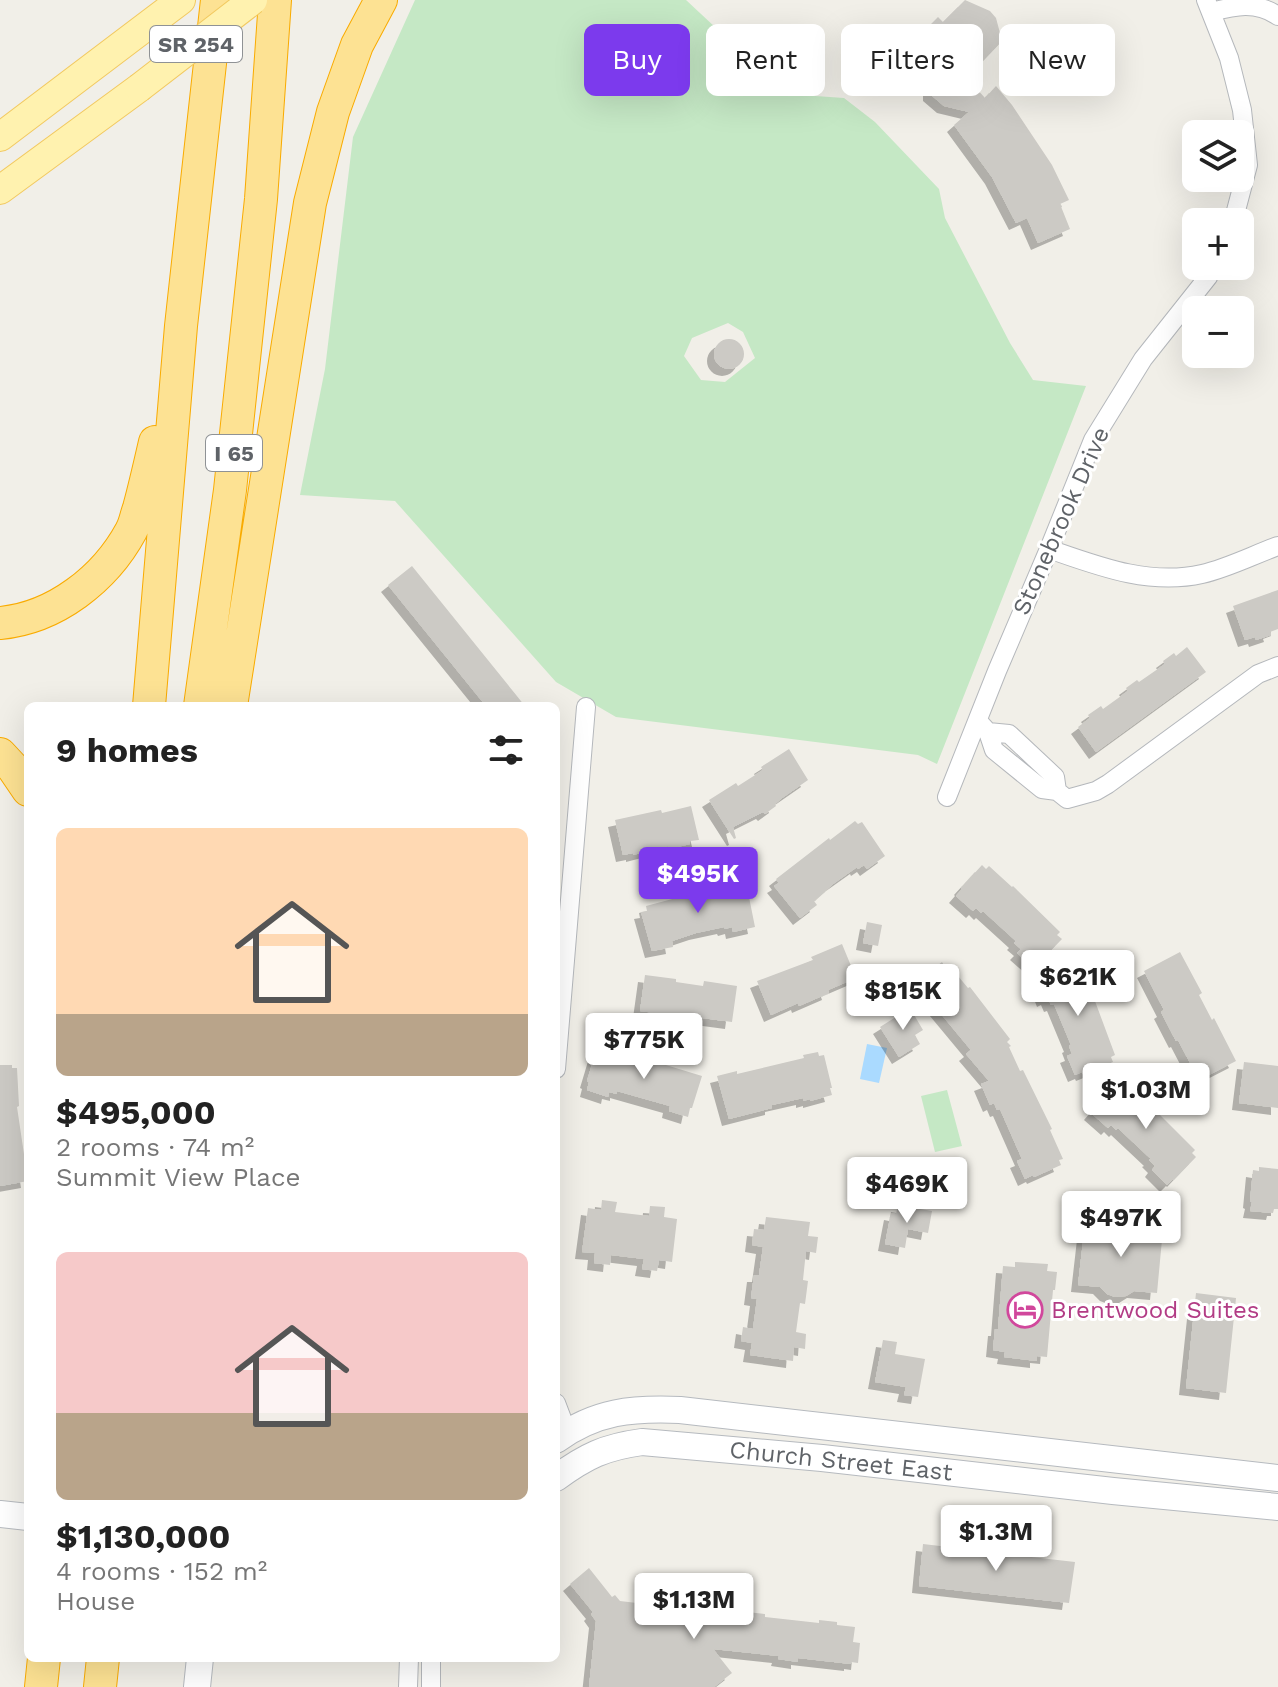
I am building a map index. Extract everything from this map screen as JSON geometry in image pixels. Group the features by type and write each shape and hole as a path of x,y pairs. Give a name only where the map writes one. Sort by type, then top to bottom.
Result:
{"highway":[{"name":"I 65","path":"149,702 181,326 217,0"},
{"name":"I 65","path":"201,702 230,490 261,199 275,0"},
{"path":"261,199 293,0"},
{"path":"232,702 310,203 333,112 357,45 381,0"},
{"path":"0,623 19,622 55,607 81,590 106,569 132,529 146,483 181,326"},
{"path":"0,754 24,784"},
{"path":"41,1687 44,1662"},
{"path":"100,1687 103,1662"}],"main road":[{"name":"SR 254","path":"0,137 181,0"},
{"name":"SR 254","path":"0,190 253,0"},
{"name":"Church Street East","path":"562,1436 597,1417 620,1411 680,1410 1278,1478"},
{"name":"Church Street East","path":"560,1475 584,1458 619,1445 642,1442 1278,1507"},
{"path":"0,1514 24,1517"},
{"path":"197,1687 200,1662"}],"street":[{"path":"1237,208 1248,165 1242,110 1229,58 1208,6 1250,5 1262,7 1278,16"},
{"name":"Stonebrook Drive","path":"947,797 983,726 997,671 1093,440 1143,359 1206,280"},
{"path":"1049,549 1117,572 1164,577 1202,574 1278,546"},
{"path":"983,726 1009,734 1055,777 1057,791 1067,799 1096,791 1108,784 1258,674 1278,666"},
{"path":"560,1021 586,707"},
{"path":"408,1687 409,1662"},
{"path":"431,1662 431,1687"}],"green space":[{"path":"415,0 686,0 712,24 706,24 706,96 844,98 875,122 939,189 945,218 1010,343 1033,380 1086,386 937,764 918,755 616,717 556,682 395,501 300,495 325,369 353,137","holes":["728,323 743,332 755,358 725,382 701,380 684,356 692,338"]},
{"path":"947,1090 962,1146 935,1152 921,1096"}],"water":[{"path":"867,1044 887,1048 879,1083 860,1079"}],"building":[{"path":"965,0 990,11 996,18 999,44 983,61 983,24 931,24 938,17 943,22"},
{"path":"996,86 999,96 1004,96 1012,105 1052,165 1069,200 1060,204 1070,229 1038,243 1027,218 1016,223 992,177 954,125 969,112 944,106 932,96 985,98"},
{"path":"729,339 740,343 744,354 740,365 729,369 718,365 714,354 718,343"},
{"path":"412,566 522,702 483,702 388,585"},
{"path":"1278,590 1278,629 1256,640 1255,637 1245,640 1233,606"},
{"path":"1187,647 1206,672 1096,752 1078,727 1090,718 1088,715 1101,706 1103,709 1128,691 1126,688"},
{"path":"789,749 808,780 765,814 763,812 733,827 734,839 709,800 736,783 738,786"},
{"path":"691,806 699,840 669,849 668,846 623,855 615,820"},
{"path":"855,821 858,824 862,822 885,856 867,869 864,865 857,867 833,884 814,901 817,905 800,918 774,886 779,883 776,879"},
{"path":"982,865 986,869 989,866 1013,886 1060,932 1057,935 1062,939 1034,968 1017,953 1021,949 1014,943 1016,941 983,911 981,913 976,908 973,911 956,896"},
{"path":"741,884 742,888 747,887 755,927 733,932 732,927 724,927 696,933 672,941 673,947 652,951 641,912 647,911 646,906"},
{"path":"867,922 882,925 878,946 863,943"},
{"path":"842,944 856,978 828,990 829,993 771,1015 757,981 813,960 811,957"},
{"path":"1180,952 1202,993 1199,995 1236,1061 1199,1080 1161,1012 1164,1010 1144,971"},
{"path":"1073,961 1092,993 1115,1055 1111,1057 1113,1062 1075,1075 1067,1056 1072,1054 1071,1045 1054,1004 1051,1005 1048,998 1044,1000 1036,979"},
{"path":"942,962 945,967 948,964 970,987 1010,1039 1007,1042 1020,1071 1023,1070 1052,1129 1063,1159 1059,1160 1061,1165 1025,1179 1017,1161 1022,1159 1000,1109 997,1110 994,1103 990,1105 981,1084 989,1081 966,1054 971,1050 917,985"},
{"path":"645,975 703,986 704,981 737,986 732,1022 702,1018 701,1022 640,1011"},
{"path":"910,1008 923,1030 915,1035 920,1044 899,1057 880,1027"},
{"path":"602,1049 702,1076 688,1117 669,1111 670,1106 617,1091 617,1094 609,1092 608,1097 587,1090 596,1051 601,1052"},
{"path":"818,1052 819,1056 824,1055 832,1095 772,1105 772,1108 729,1119 717,1076 737,1071 737,1074"},
{"path":"1244,1062 1278,1066 1278,1108 1239,1103"},
{"path":"0,1065 12,1065 12,1068 17,1068 24,1182 0,1186"},
{"path":"1120,1079 1195,1150 1192,1153 1196,1157 1167,1185 1152,1170 1155,1166 1151,1159 1118,1128 1116,1130 1111,1125 1108,1128 1091,1113"},
{"path":"1259,1167 1278,1169 1278,1209 1274,1209 1273,1213 1250,1211 1253,1170 1259,1171"},
{"path":"602,1200 617,1202 615,1212 649,1216 650,1206 665,1207 664,1217 677,1219 672,1262 659,1260 657,1271 642,1269 644,1259 611,1255 610,1265 594,1263 595,1253 582,1252 588,1208 601,1210"},
{"path":"898,1205 932,1211 928,1233 908,1229 905,1248 885,1244 891,1213 896,1214"},
{"path":"766,1217 810,1222 808,1236 818,1237 816,1253 806,1251 803,1280 808,1281 805,1304 800,1303 796,1332 806,1334 805,1349 794,1347 793,1361 750,1355 752,1343 741,1341 743,1327 753,1329 757,1299 751,1298 754,1275 759,1275 763,1247 752,1245 754,1229 764,1230"},
{"path":"1094,1222 1163,1229 1157,1293 1134,1291 1115,1297 1100,1287 1078,1285 1085,1224 1094,1225"},
{"name":"Brentwood Suites","path":"1015,1262 1048,1264 1047,1271 1057,1272 1047,1357 1037,1356 1037,1361 1004,1357 1005,1352 993,1350 995,1329 998,1329 1003,1266 1015,1267"},
{"path":"1196,1293 1236,1298 1226,1393 1186,1388"},
{"path":"883,1340 897,1342 895,1354 925,1359 918,1397 904,1395 906,1387 875,1382"},
{"path":"984,1541 1006,1544 1005,1554 1075,1562 1069,1603 919,1586 923,1544 983,1551"},
{"path":"589,1568 612,1597 615,1595 620,1601 729,1614 729,1610 819,1623 819,1620 837,1622 837,1625 855,1627 853,1642 860,1643 858,1663 798,1658 798,1662 778,1659 779,1656 713,1649 732,1673 714,1687 589,1687 596,1621 591,1614 593,1612 570,1584"}],"place":[{"name":"Brentwood Suites","path":"1025,1310"}]}
